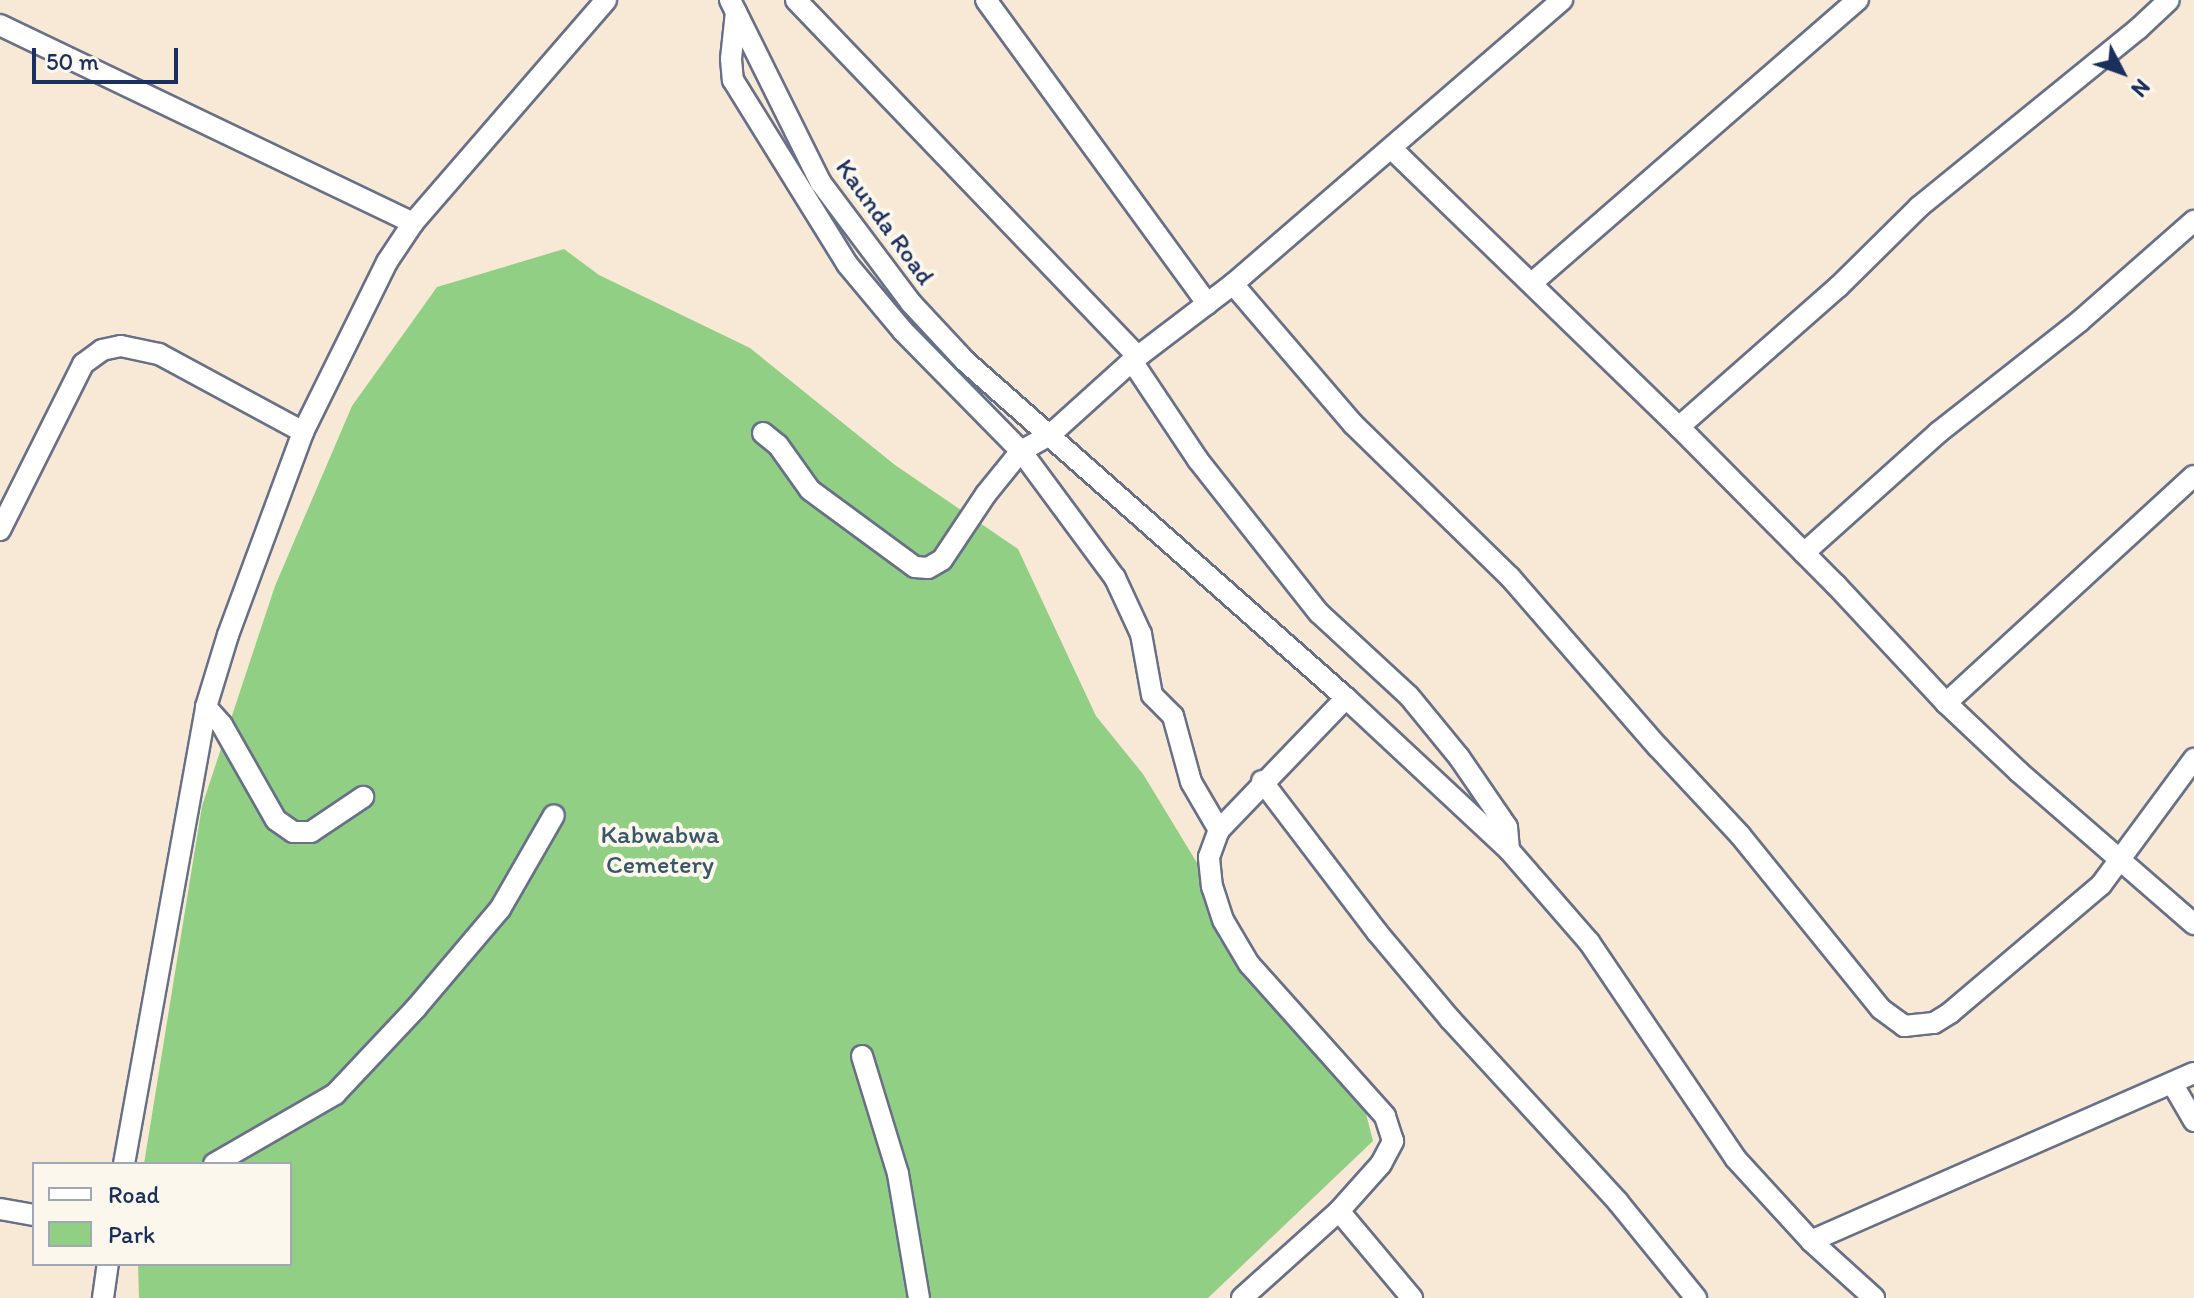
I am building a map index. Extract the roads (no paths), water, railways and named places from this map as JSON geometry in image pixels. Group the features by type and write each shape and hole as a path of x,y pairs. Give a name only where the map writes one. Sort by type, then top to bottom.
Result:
{"street":[{"path":"124,1162 206,707 228,635 303,432 387,262 413,223 606,0"},
{"path":"796,0 1135,359 1198,460 1319,613 1409,696 1459,757 1507,827 1509,850"},
{"path":"986,0 1208,304"},
{"path":"763,433 778,445 810,490 915,567 928,568 942,560 986,494 1021,451 1050,435 1135,359 1233,284 1562,0"},
{"path":"1532,283 1858,0"},
{"path":"1679,427 1838,287 1919,207 2138,29 2169,0"},
{"path":"733,6 733,80 847,264 903,331 1021,451 1115,578 1141,634 1152,695 1173,716 1191,782 1219,830"},
{"name":"Kaunda Road","path":"733,6 821,183 861,241 911,303 965,361 1346,698 1509,850 1589,942 1735,1158 1811,1241 1874,1298"},
{"path":"0,25 413,223"},
{"path":"1392,149 1679,427 1946,703 2019,772 2122,858 2194,924"},
{"path":"1804,553 1939,432 2080,321 2194,221"},
{"path":"1233,284 1353,424 1510,577 1658,747 1740,835 1842,963 1892,1019 1904,1026 1934,1023 1950,1013 2063,920 2101,885 2194,759"},
{"path":"0,530 83,364 102,350 121,346 159,354 303,432"},
{"path":"1946,703 2194,476"},
{"path":"1242,1298 1339,1211 1391,1151 1392,1130 1385,1116 1249,964 1234,941 1212,887 1209,857 1219,830 1262,781 1346,698"},
{"path":"206,707 222,725 276,820 293,832 311,832 363,797"},
{"path":"1262,781 1386,943 1450,1019 1618,1202 1696,1298"},
{"path":"217,1162 335,1094 416,1008 500,909 554,815"},
{"path":"862,1056 898,1174 919,1298"},
{"path":"1811,1241 2194,1073"},
{"path":"2172,1083 2194,1121"},
{"path":"0,1209 32,1215"},
{"path":"1339,1211 1412,1298"},
{"path":"103,1298 108,1266"}],"park label":[{"name":"Kabwabwa Cemetery","path":"660,850"}]}
